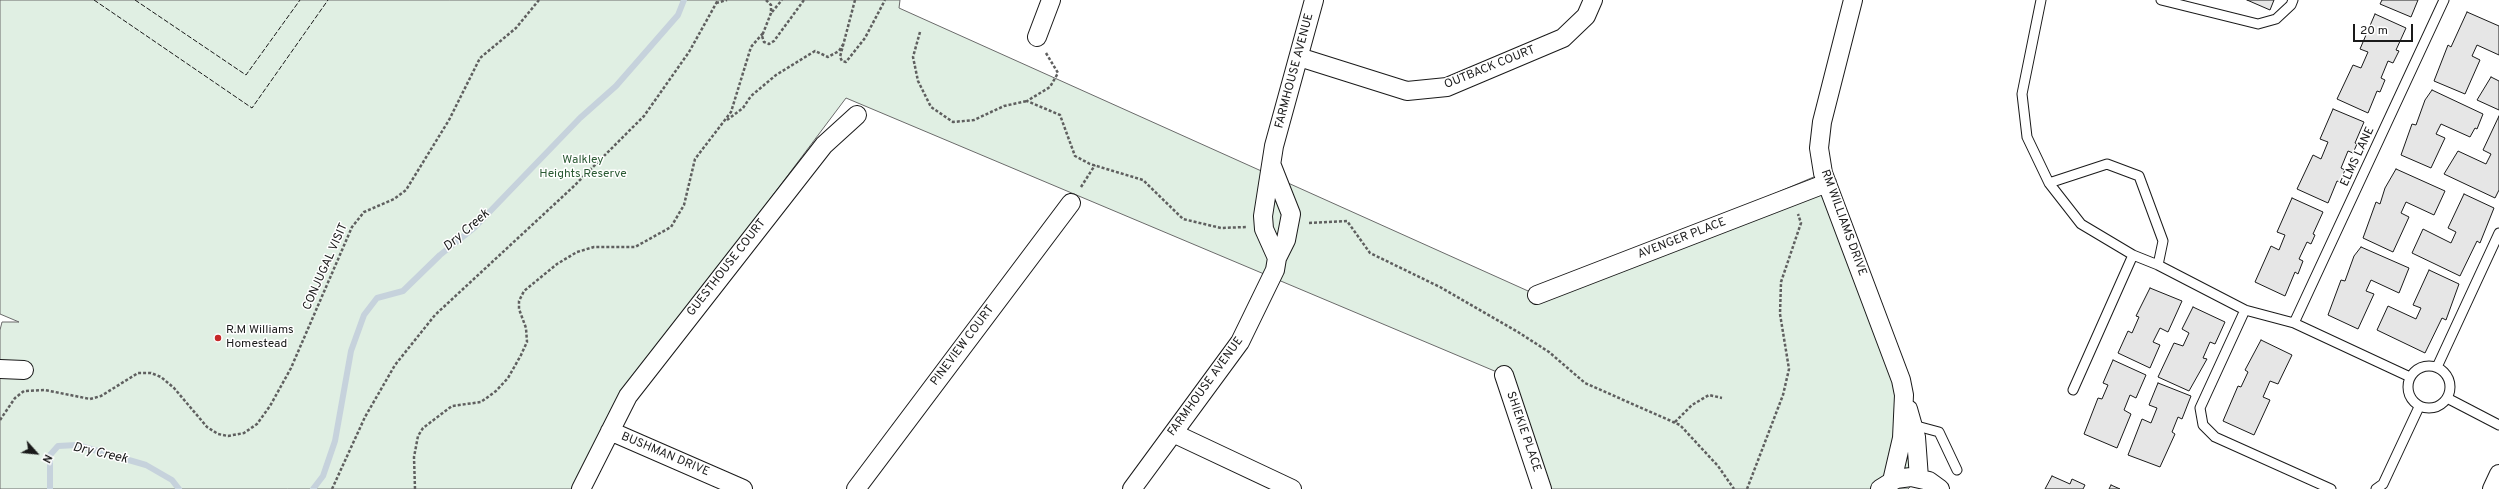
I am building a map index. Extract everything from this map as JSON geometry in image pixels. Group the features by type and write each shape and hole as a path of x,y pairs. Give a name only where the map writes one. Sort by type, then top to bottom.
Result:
{"street":[{"path":"1037,36 1050,0"},
{"name":"FARMHOUSE AVENUE","path":"1277,258 1264,226 1274,146 1314,0"},
{"name":"OUTBACK COURT","path":"1298,57 1407,91 1447,87 1563,38 1586,16 1593,0"},
{"name":"RM WILLIAMS DRIVE","path":"1853,0 1819,136 1820,161 1902,380 1904,395 1913,424 1919,478"},
{"name":"GUESTHOUSE COURT","path":"581,489 628,396 824,145 857,115"},
{"name":"FARMHOUSE AVENUE","path":"1132,489 1240,342 1275,270 1277,258 1286,240 1290,224 1289,209 1272,166"},
{"name":"AVENGER PLACE","path":"1537,295 1827,183"},
{"name":"PINEVIEW COURT","path":"856,489 1071,203"},
{"path":"0,369 24,370"},
{"name":"SHIEKIE PLACE","path":"1504,375 1542,489"},
{"name":"RM WILLIAMS DRIVE","path":"1886,485 1902,438 1904,395"},
{"name":"BUSHMAN DRIVE","path":"610,432 743,489"},
{"path":"1173,433 1292,489"},
{"path":"2492,489 2499,474"},
{"path":"1886,485 1911,477 1929,481 1940,489"}],"lane":[{"path":"2041,0 2022,94 2026,137 2049,183 2081,224 2133,255 2158,265 2246,310 2294,323 2410,378"},
{"path":"2163,0 2258,24 2276,19 2291,5 2293,0"},
{"name":"ELMS LANE","path":"2294,323 2444,0"},
{"path":"2049,183 2107,164 2139,176 2163,240 2158,265"},
{"path":"2437,367 2499,233"},
{"path":"2073,390 2133,255"},
{"path":"2246,310 2200,408 2203,425 2215,437 2331,489"},
{"path":"2431,364 2443,369 2450,380 2450,394 2437,407 2419,407 2409,398 2407,382 2410,378 2415,369 2431,364"},
{"path":"2447,398 2499,425"},
{"path":"2376,489 2384,484 2419,407"},
{"path":"1913,424 1939,432 1957,470"}],"path":[{"name":"CONJUGAL VISIT","path":"0,420 15,398 24,391 45,390 90,399 101,396 138,373 151,373 161,377 174,388 207,427 218,434 228,436 244,433 257,424 270,406 291,368 352,227 364,212 394,199 406,190 449,120 480,58 516,28 539,0"},
{"path":"332,489 365,417 395,365 405,352 435,315 573,187 644,116 689,52 718,0"},
{"path":"716,3 727,0"},
{"path":"766,0 771,5 771,13"},
{"path":"782,0 771,13 762,36 764,42 769,44 774,41 804,0"},
{"path":"855,0 840,57 842,61 846,62 865,38 885,0"},
{"path":"415,489 414,457 418,436 423,428 452,406 481,402 496,391 508,378 521,355 527,342 526,328 519,309 519,301 524,291 557,264 577,252 594,247 635,247 671,228 684,205 695,160 731,112 738,95 751,47 764,32"},
{"path":"920,32 913,57 918,81 932,107 954,122 974,120 1004,106 1027,101 1050,87 1058,73 1037,36"},
{"path":"725,122 743,108 751,96 776,75 815,51 828,57 838,51 844,43"},
{"path":"1027,101 1060,115 1076,156 1095,166 1143,180 1183,219 1221,228 1264,226"},
{"path":"1071,203 1095,166"},
{"path":"1747,489 1783,395 1789,369 1780,314 1781,282 1801,223 1792,197"},
{"path":"1290,224 1347,221 1370,253 1440,287 1518,332 1549,352 1585,383 1680,425 1718,466 1734,489"},
{"path":"1674,422 1692,405 1709,395 1722,398"}],"green space":[{"name":"Walkley Heights Reserve","path":"0,0 900,0 899,8 1537,295 1823,173 1904,395 1919,478 1908,489 1542,489 1504,375 846,98 621,397 575,489 0,489 0,330 2,322 19,322 0,314"}],"building":[{"path":"2247,0 2274,0 2270,10"},
{"path":"2382,0 2418,0 2411,17 2380,4"},
{"path":"2467,12 2499,26 2499,55 2477,45 2472,56 2480,60 2465,94 2434,81 2448,45 2451,47"},
{"path":"2375,14 2406,28 2396,50 2399,51 2393,63 2388,61 2381,78 2385,80 2380,92 2377,91 2368,113 2337,99 2353,65 2361,68 2368,52 2360,49"},
{"path":"2491,77 2499,81 2499,110 2477,100"},
{"path":"2432,90 2483,114 2477,129 2475,128 2470,137 2441,124 2436,134 2445,138 2431,168 2401,155 2412,124 2416,125 2425,100"},
{"path":"2333,109 2364,122 2355,143 2357,144 2353,153 2348,151 2341,168 2345,170 2340,182 2337,181 2328,203 2297,189 2313,155 2321,159 2328,142 2320,139"},
{"path":"2499,116 2499,190 2495,198 2444,174 2458,151 2486,164 2491,154 2483,150"},
{"path":"2396,169 2445,191 2434,215 2406,202 2401,213 2409,217 2393,252 2363,238 2376,202 2380,204 2385,188"},
{"path":"2464,194 2494,208 2480,243 2477,241 2460,276 2412,253 2423,229 2451,243 2456,232 2448,228"},
{"path":"2292,198 2323,212 2313,234 2315,235 2311,244 2307,242 2299,259 2303,261 2298,274 2295,272 2285,296 2255,282 2271,246 2279,250 2285,235 2277,232"},
{"path":"2361,247 2409,268 2399,293 2371,280 2366,291 2374,294 2358,329 2328,315 2341,280 2345,281 2354,256"},
{"path":"2429,270 2459,284 2446,320 2442,318 2425,353 2377,330 2388,306 2416,319 2421,308 2413,305"},
{"path":"2150,288 2182,301 2168,332 2160,328 2153,342 2160,345 2150,368 2118,353 2128,331 2132,333 2139,317 2136,316"},
{"path":"2193,307 2225,322 2215,344 2210,342 2203,358 2207,359 2189,391 2158,377 2174,343 2183,346 2189,333 2182,329"},
{"path":"2261,340 2292,355 2278,384 2270,381 2263,397 2270,400 2254,435 2223,421 2238,386 2241,387 2248,372 2245,370"},
{"path":"2113,360 2146,375 2136,398 2130,395 2124,410 2131,414 2117,448 2084,434 2098,398 2102,399 2108,385 2103,383"},
{"path":"2158,383 2191,396 2182,419 2178,417 2172,432 2175,434 2160,467 2128,455 2142,419 2151,423 2157,408 2149,405"},
{"path":"2052,476 2070,484 2072,479 2085,485 2083,489 2045,489"},
{"path":"2111,485 2120,489 2109,489"}],"waterway":[{"name":"Dry Creek","path":"313,489 323,476 335,441 351,351 364,315 377,298 403,291 440,255 474,228 580,118 616,86 678,15 684,0"},
{"name":"Dry Creek","path":"50,489 50,455 58,446 77,445 146,465 172,480 179,489"}],"fence":[{"path":"94,0 252,108 328,0"},
{"path":"135,0 246,75 300,0"}],"place":[{"name":"R.M Williams Homestead","path":"218,338"}]}
